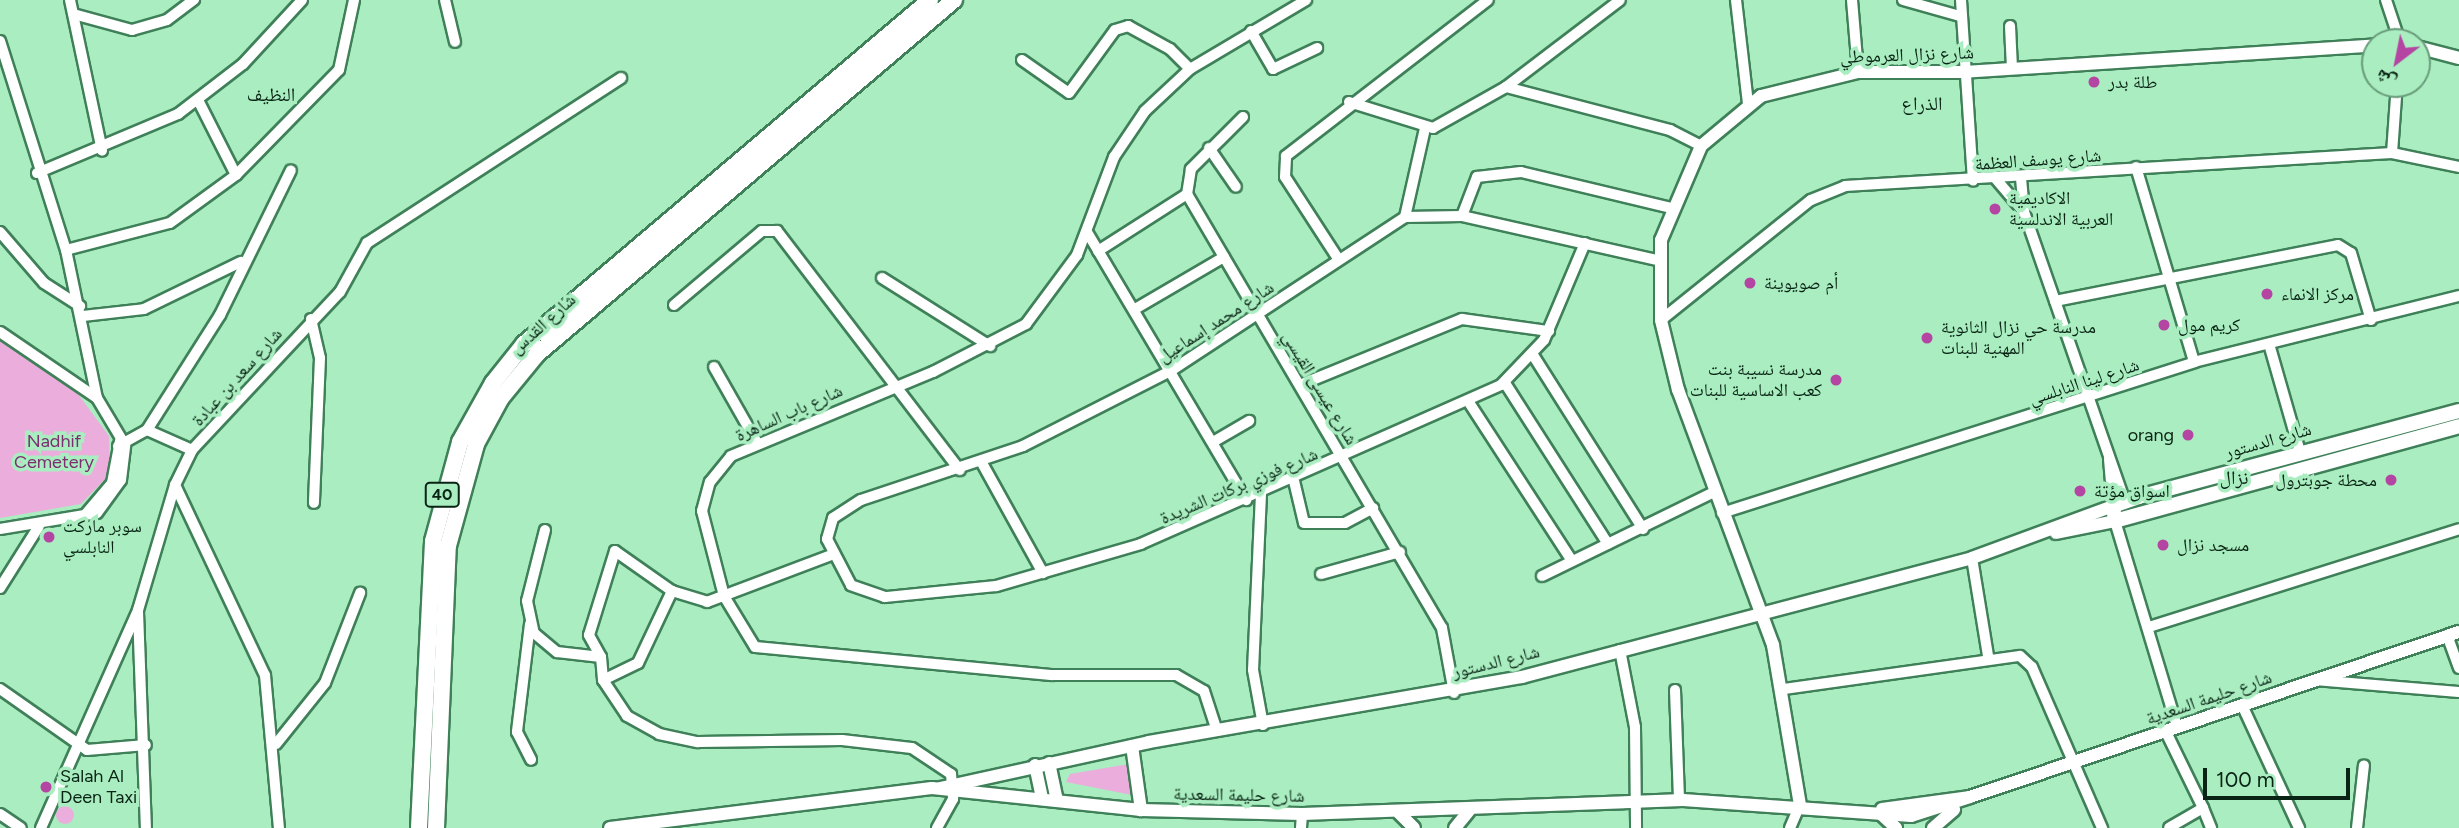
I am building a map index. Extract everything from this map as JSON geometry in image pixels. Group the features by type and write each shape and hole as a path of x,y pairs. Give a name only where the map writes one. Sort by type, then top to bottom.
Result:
{"highway":[{"name":"شارع القدس","path":"419,828 433,541 460,442 487,392 524,344 930,0"},
{"name":"شارع القدس","path":"436,828 447,546 476,444 501,398 537,354 954,0"}],"main road":[{"name":"شارع الدستور","path":"2119,504 2300,452 2459,411"},
{"name":"شارع الدستور","path":"2121,519 2459,426"},
{"path":"2119,504 2121,519"}],"street":[{"path":"70,0 77,15 102,151"},
{"path":"77,15 132,30 167,20 194,0"},
{"path":"37,173 102,151 198,100 257,50 302,0"},
{"path":"66,250 170,223 236,175 329,85 346,54 355,0"},
{"path":"445,0 455,43"},
{"name":"شارع باب الساهرة","path":"1217,731 1204,691 1185,677 1061,676 764,650 749,642 723,596 706,544 704,499 719,468 756,441 990,346 1026,324 1064,275 1087,232 1130,130 1190,69 1251,30 1306,0"},
{"path":"1338,257 1284,168 1291,150 1349,102 1488,0"},
{"path":"1349,102 1425,128 1506,87 1620,0"},
{"path":"1736,0 1748,103"},
{"path":"1852,0 1858,72"},
{"path":"1903,0 1960,16"},
{"path":"1961,0 1973,181"},
{"path":"2386,0 2395,28"},
{"path":"1022,60 1069,93 1115,30 1128,26 1170,49 1190,69"},
{"path":"2010,26 2012,69"},
{"path":"1251,30 1273,69 1317,48"},
{"path":"0,41 37,173 66,250 82,311 97,398 122,442 121,480 88,515 39,526 0,529"},
{"name":"شارع نزال العرموطي","path":"1796,805 1795,767 1784,689 1760,611 1678,390 1661,320 1658,260 1671,208 1701,146 1748,103 1789,85 1858,72 1964,72 2361,46"},
{"path":"2431,51 2459,58"},
{"name":"شارع سعد بن عبادة","path":"41,828 80,746 138,610 175,485 192,450 311,319 340,292 367,243 621,78"},
{"path":"1506,87 1670,130 1701,146"},
{"path":"2392,153 2396,98"},
{"path":"198,100 236,175"},
{"path":"1098,251 1187,194 1187,177 1209,148 1243,117"},
{"path":"1405,217 1425,128"},
{"path":"1209,148 1236,187"},
{"name":"شارع يوسف العظمة","path":"1661,320 1829,191 1860,184 1973,181 2136,167 2392,153 2459,167"},
{"path":"2136,167 2165,275 2194,362"},
{"path":"122,442 147,430 220,316 241,262 291,170"},
{"path":"1462,216 1477,177 1521,172 1671,208"},
{"path":"2021,178 2024,212 2109,458 2119,504"},
{"path":"1996,179 2024,212"},
{"name":"شارع عيسى القيسي","path":"1187,194 1400,552 1442,628 1454,693"},
{"name":"شارع محمد إسماعيل","path":"834,554 828,529 843,509 982,463 1171,370 1259,317 1338,257 1405,217 1462,216 1658,260"},
{"path":"674,305 771,228 960,470"},
{"path":"0,232 44,283 82,311 144,309 241,262"},
{"path":"1087,232 1246,500"},
{"name":"شارع فوزي بركات الشريدة","path":"834,554 852,585 885,597 979,590 1141,544 1294,481 1470,404 1505,383 1533,355 1549,331 1585,243"},
{"path":"2055,300 2165,275 2338,245 2351,253 2371,320"},
{"path":"1135,309 1224,257"},
{"path":"882,278 990,346"},
{"name":"شارع لينا النابلسي","path":"1722,513 2088,399 2194,362 2459,296"},
{"path":"311,319 320,358 314,503"},
{"path":"1300,386 1453,321 1495,320 1549,331"},
{"path":"0,332 97,398"},
{"path":"2269,345 2300,452"},
{"path":"1533,355 1643,529"},
{"path":"715,367 756,441"},
{"path":"1505,383 1608,544"},
{"path":"1470,404 1572,561"},
{"path":"1213,442 1249,421"},
{"path":"147,430 192,450"},
{"path":"982,463 1043,573"},
{"path":"1294,481 1304,523 1345,523 1373,508"},
{"path":"175,485 256,647 276,744 279,828"},
{"path":"1542,576 1714,492"},
{"path":"1261,494 1253,670 1262,725"},
{"name":"شارع الدستور","path":"2052,533 2119,504"},
{"path":"2121,519 2149,627 2171,729 2211,828"},
{"name":"شارع الدستور","path":"610,828 954,787 1035,765 1132,746 1454,693 1760,611 1972,558 2052,533 2121,519"},
{"path":"0,588 39,526"},
{"path":"2149,627 2459,529"},
{"path":"531,760 517,732 530,624 527,601 545,530"},
{"path":"834,554 723,596 695,603 672,591 615,551 589,635 601,657 603,680 615,706 659,734 730,745 842,740 912,748 940,762 954,787 937,828"},
{"path":"1321,574 1400,552"},
{"path":"1972,558 1988,656"},
{"path":"603,680 641,660 672,591"},
{"path":"276,744 325,683 360,593"},
{"path":"138,610 146,745 146,828"},
{"path":"530,624 547,648 601,657"},
{"path":"2453,633 2459,668"},
{"name":"شارع حليمة السعدية","path":"954,787 1141,810 1303,814 1398,813 1679,800 1796,805 1916,816 2453,633"},
{"path":"1620,650 1635,727 1638,801 1636,828"},
{"path":"1784,689 1988,656 2020,656 2029,663 2102,828"},
{"path":"2311,680 2459,692"},
{"path":"0,689 80,746 100,751 146,745"},
{"path":"1675,690 1679,800"},
{"path":"2242,705 2299,828"},
{"path":"1132,746 1141,810"},
{"path":"1049,762 1057,800"},
{"path":"1035,765 1042,799"},
{"path":"2357,828 2364,765"},
{"path":"1933,828 1965,801"},
{"path":"1792,824 1796,805"},
{"path":"2169,828 2203,808"},
{"path":"1455,828 1469,811"},
{"path":"1875,812 1896,828"},
{"path":"1398,813 1414,828"},
{"path":"0,814 21,828"},
{"path":"1301,828 1303,814"}],"green space":[{"name":"Nadhif Cemetery","path":"0,338 75,390 109,436 110,474 81,504 0,518"},
{"path":"1129,764 1132,795 1066,782 1070,774"},
{"path":"65,806 73,811 74,815 69,823 65,824 57,819 56,815 61,807"}],"place":[{"name":"طلة بدر","path":"2094,82"},
{"name":"الاكاديمية العربية الاندلسية","path":"1995,209"},
{"name":"أم صويوينة","path":"1750,283"},
{"name":"مركز الانماء","path":"2267,294"},
{"name":"كريم مول","path":"2164,325"},
{"name":"مدرسة حي نزال الثانوية المهنية للبنات","path":"1927,338"},
{"name":"مدرسة نسيبة بنت كعب الاساسية للبنات","path":"1836,380"},
{"name":"orang","path":"2188,435"},
{"name":"محطة جوبترول","path":"2391,480"},
{"name":"اسواق مؤتة","path":"2080,491"},
{"name":"سوبر ماركت النابلسي","path":"49,537"},
{"name":"مسجد نزال","path":"2163,545"},
{"name":"Salah Al Deen Taxi","path":"46,787"}],"district":[{"name":"النظيف","path":"271,95"},
{"name":"الذراع","path":"1922,104"},
{"name":"نزال","path":"2234,478"}]}
